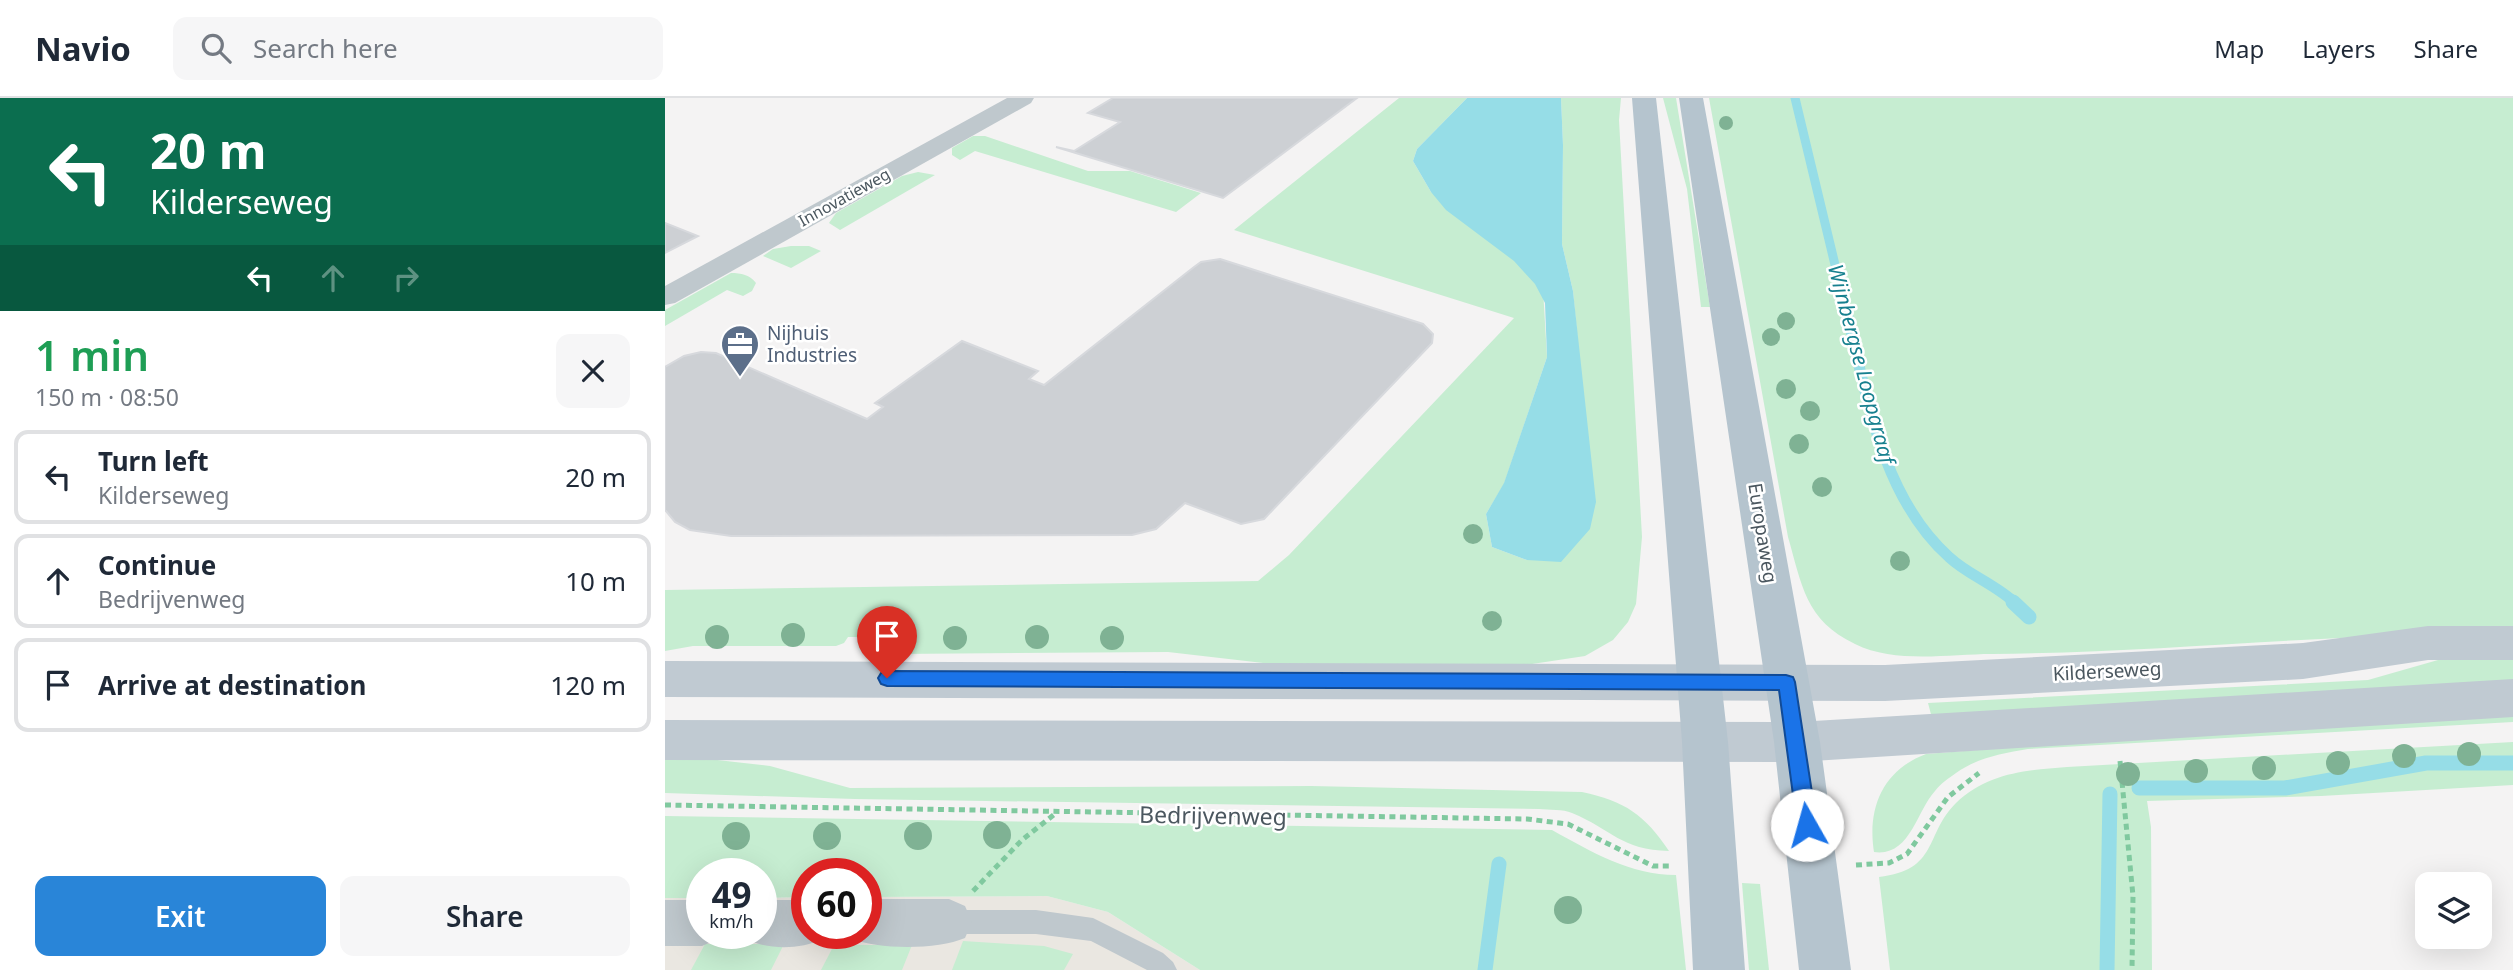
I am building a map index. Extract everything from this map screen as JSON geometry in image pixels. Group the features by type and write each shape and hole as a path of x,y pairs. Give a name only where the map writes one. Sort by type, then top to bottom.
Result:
{"main road":[{"path":"1644,98 1705,742 1719,970"},
{"name":"Europaweg","path":"1691,98 1797,742 1825,970"},
{"name":"Kilderseweg","path":"1699,681 1885,683 2303,661 2428,643 2513,643"},
{"path":"665,679 1699,681"},
{"path":"665,740 1797,742 2513,698"}],"street":[{"name":"Innovatieweg","path":"665,297 1023,98"},
{"path":"882,922 949,922"},
{"path":"665,923 686,923"}],"lane":[{"path":"949,922 1036,922 1093,930 1155,961 1165,970"}],"path":[{"path":"2119,754 2133,897 2132,970"},
{"path":"1812,864 1889,863 1907,854 1948,797 1976,774 1986,771"},
{"name":"Bedrijvenweg","path":"665,805 1527,819 1568,824 1653,866 1711,865"},
{"path":"949,922 978,885 1022,840 1057,813"}],"shaded area":[{"path":"1047,896 1108,912 1200,970 665,970 665,898 686,898 686,949 777,949 777,898 791,897 791,949 882,949 882,897"}],"green space":[{"path":"1399,98 1467,98 1417,149 1413,161 1431,192 1540,238 1547,357 1504,484 1486,514 1492,547 1527,560 1580,364 1573,291 1562,244 1561,98 1621,98 1619,120 1642,537 1636,604 1628,622 1613,640 1585,656 1532,664 1422,668 1308,668 1168,652 896,654 900,646 869,646 873,637 848,637 844,643 836,646 693,646 665,651 665,590 1258,581 1289,555 1514,318 1234,230"},
{"path":"1663,98 1676,98 1710,307 1701,307 1687,189"},
{"path":"1709,98 2513,98 2513,635 2385,636 2090,651 1905,656 1871,650 1838,634 1825,624 1808,600 1788,537"},
{"path":"973,136 985,136 1088,171 1130,171 1201,193 1176,212 975,151 960,160 952,155 952,148"},
{"path":"918,172 935,175 840,230 829,223 836,213 902,176"},
{"path":"809,246 821,251 791,268 763,256 773,249"},
{"path":"731,273 745,275 754,280 756,283 752,291 743,296 727,290 665,326 665,310"},
{"path":"2513,656 2513,684 1933,722 1928,703 2368,680 2438,660"},
{"path":"2513,708 2513,722 2028,749 2000,754 1973,763 1945,781 1928,800 1911,831 1896,848 1886,852 1874,852 1873,820 1881,792 1899,770 1926,754"},
{"path":"2513,742 2513,785 2321,796 2147,801 2151,827 2152,970 1890,970 1879,877 1912,867 1928,849 1946,815 1956,803 1994,779 2022,772 2067,767"},
{"path":"665,754 770,766 850,788 1311,786 1582,792 1610,800 1633,811 1669,851 1627,843 1572,813 1539,809 855,799 665,793"},
{"path":"665,816 1552,830 1627,867 1676,875 1686,970 1200,970 1108,912 1047,896 882,897 882,858 791,858 791,897 777,898 777,858 686,858 686,898 665,898"},
{"path":"1742,883 1760,884 1769,970 1749,970"},
{"path":"963,941 1044,946 1073,954 1064,970 952,970"},
{"path":"777,944 784,944 771,970 691,970 702,949 777,949"},
{"path":"882,945 912,945 902,970 821,970 832,949 882,949"}],"water":[{"path":"1467,98 1561,98 1562,244 1573,291 1596,502 1590,529 1561,562 1527,560 1492,547 1486,514 1504,483 1547,357 1545,303 1535,284 1514,261 1446,210 1431,192 1413,161 1417,149"}],"building":[{"path":"1113,98 1357,98 1223,198 1056,147 1074,151 1120,122 1088,113"},
{"path":"665,223 698,236 665,253"},
{"path":"1220,259 1423,324 1433,334 1432,343 1264,519 1241,524 1185,503 1156,529 1132,535 731,536 690,530 675,522 665,510 665,367 684,356 701,352 716,353 867,419 883,407 875,403 962,341 1038,371 1029,379 1044,385 1194,267 1201,262"}],"waterway":[{"name":"Wijnbergse Loopgraaf","path":"1795,98 1848,319"},
{"name":"Wijnbergse Loopgraaf","path":"1848,317 1881,446 1908,506 1926,533 1949,557 2015,603"},
{"name":"Wijnbergse Loopgraaf","path":"2013,602 2029,617"},
{"path":"2139,788 2285,788 2426,763 2513,763"},
{"name":"Wijnbergse Loopgraaf","path":"2107,970 2110,794"},
{"path":"1485,970 1499,864"}],"place":[{"name":"Nijhuis Industries","path":"740,378"}],"route":[{"path":"887,678 1786,682 1797,742 1807,825"}]}
